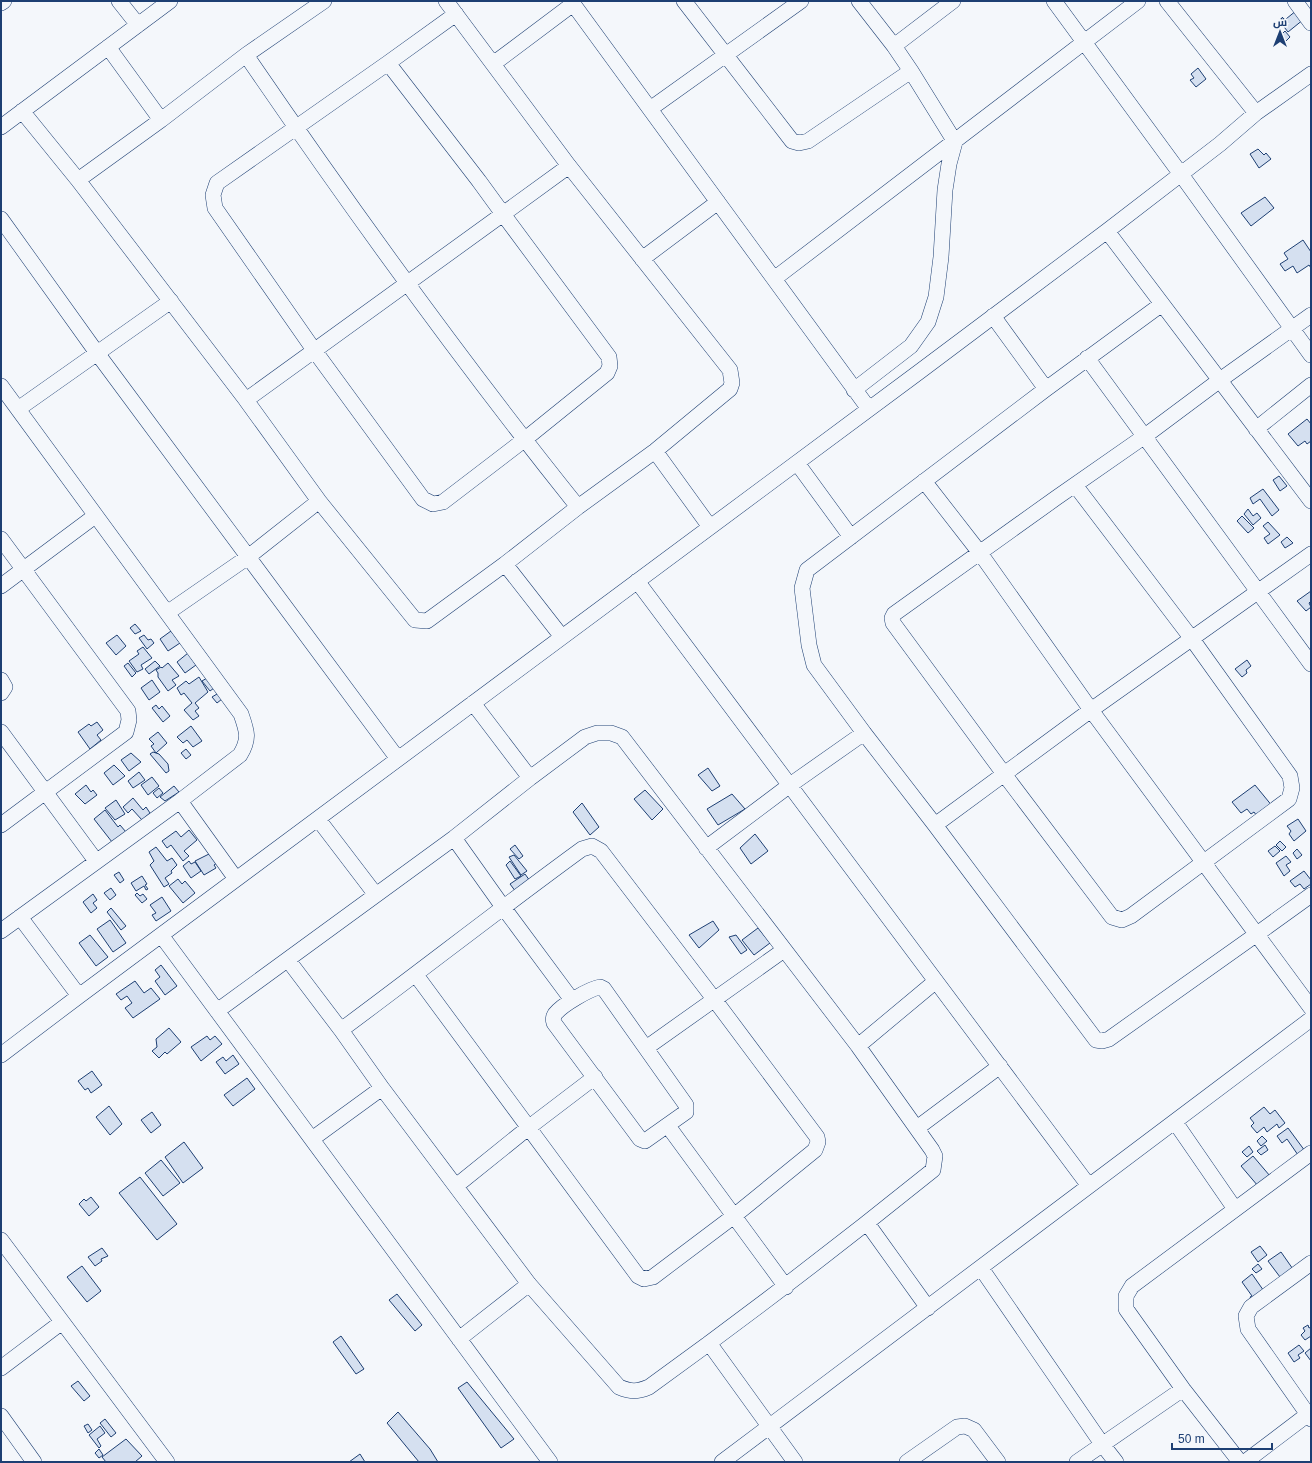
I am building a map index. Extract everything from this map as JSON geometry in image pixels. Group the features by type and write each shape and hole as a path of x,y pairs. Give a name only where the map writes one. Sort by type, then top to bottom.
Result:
{"street":[{"path":"1,4 4,1"},
{"path":"119,1 138,25"},
{"path":"1,126 170,1"},
{"path":"22,111 78,180 171,301 246,400 319,501 415,620 427,620 505,564 578,507 655,451 730,389 732,383 730,370 569,166 446,1"},
{"path":"684,1 792,141 799,143 808,141 911,71"},
{"path":"650,109 801,1"},
{"path":"854,390 911,346 928,322 936,297 941,257 945,190 949,164 955,142 894,46 859,1"},
{"path":"894,46 953,1"},
{"path":"1054,1 1311,355"},
{"path":"774,279 1138,1"},
{"path":"1167,1 1256,113"},
{"path":"1295,1 1311,23"},
{"path":"78,180 161,120 246,55 322,2"},
{"path":"493,64 572,2 869,409"},
{"path":"388,63 479,181 609,357 610,366 607,373 524,440 443,502 433,504 423,499 314,350 215,208 213,195 217,183 456,14"},
{"path":"108,47 161,120"},
{"path":"246,55 407,284 524,440 578,507"},
{"path":"1,1055 78,996 797,463 1107,231 1180,173 1220,144 1256,113 1311,74"},
{"path":"246,400 569,166"},
{"path":"642,259 718,202"},
{"path":"1,219 97,353 398,759"},
{"path":"1107,231 1311,501"},
{"path":"18,409 171,301"},
{"path":"1162,304 1046,388 807,570 802,588 809,645 814,665 1096,1040 1102,1041 1109,1039 1311,895"},
{"path":"1075,484 1192,638 1290,776 1292,788 1289,799 1131,916 1122,920 1112,917 1004,774 893,623 892,618 894,614 1075,484 1145,436 1311,315"},
{"path":"993,316 1046,388"},
{"path":"1087,358 1311,664"},
{"path":"1256,428 1311,385"},
{"path":"1,386 241,714 247,738 245,747 240,755 180,801 1,931"},
{"path":"655,451 710,527"},
{"path":"797,463 851,537"},
{"path":"924,481 980,553 1091,710 1311,1008"},
{"path":"167,613 248,556 319,501"},
{"path":"1,586 95,516"},
{"path":"1,539 128,711 129,720 126,732 1,825"},
{"path":"935,825 1091,710 1311,554"},
{"path":"505,564 562,637"},
{"path":"637,581 1089,1186"},
{"path":"1,680 5,687 1,693"},
{"path":"473,703 530,778"},
{"path":"1,732 96,861"},
{"path":"217,1011 454,838 585,737 597,733 611,733 622,736 858,1046 932,1150 935,1156 933,1170 786,1287 709,1344 649,1387 638,1391 627,1390 619,1387 529,1284 288,960"},
{"path":"706,848 790,785 864,733"},
{"path":"180,801 236,879"},
{"path":"318,818 376,895"},
{"path":"454,838 572,1000"},
{"path":"341,1030 416,975 582,848 592,846 601,851 817,1137 818,1142 815,1150 734,1216 653,1278 644,1279 638,1276 416,975"},
{"path":"20,917 78,996"},
{"path":"161,935 550,1462"},
{"path":"646,1048 784,950"},
{"path":"858,1046 936,981"},
{"path":"600,987 604,990 686,1105 686,1112 645,1141 640,1140 554,1023 554,1015 572,1000 594,988 600,987"},
{"path":"722,1462 1311,1019"},
{"path":"917,1128 1000,1066"},
{"path":"456,1186 528,1128 595,1077"},
{"path":"312,1139 382,1088"},
{"path":"1175,1122 1235,1209"},
{"path":"668,1126 786,1287"},
{"path":"1240,1462 1183,1389 1126,1309 1126,1296 1132,1286 1311,1153"},
{"path":"867,1223 928,1308"},
{"path":"1,1240 168,1462"},
{"path":"1245,1462 1310,1415 1248,1329 1246,1316 1251,1307 1311,1263"},
{"path":"981,1268 1102,1444 1116,1462"},
{"path":"459,1339 529,1284"},
{"path":"1,1368 62,1322"},
{"path":"709,1344 795,1462"},
{"path":"1077,1462 1183,1389"},
{"path":"1,1416 34,1462"},
{"path":"907,1462 957,1427 965,1426 974,1430 998,1462"}],"building":[{"path":"1302,6 1309,15 1288,32 1281,23"},
{"path":"1285,31 1290,37 1285,42 1280,36"},
{"path":"1198,68 1206,79 1196,87 1190,80 1194,78 1191,74"},
{"path":"1258,149 1264,155 1266,153 1271,159 1259,168 1250,154"},
{"path":"1265,197 1274,208 1251,226 1241,213"},
{"path":"1303,240 1311,252 1311,268 1309,265 1297,273 1293,266 1285,271 1280,264 1288,259 1284,253"},
{"path":"1307,419 1311,424 1311,441 1307,444 1305,441 1298,446 1288,434"},
{"path":"1279,476 1287,486 1280,491 1273,480"},
{"path":"1263,489 1279,510 1272,516 1260,499 1253,504 1250,498"},
{"path":"1248,509 1253,516 1257,513 1261,518 1253,525 1244,514"},
{"path":"1242,516 1254,528 1248,533 1237,521"},
{"path":"1268,522 1280,535 1268,544 1264,538 1270,534 1263,526"},
{"path":"1287,537 1293,543 1285,548 1281,542"},
{"path":"1311,591 1311,601 1309,603 1311,607 1306,611 1297,601"},
{"path":"135,624 141,631 135,634 130,628"},
{"path":"171,631 180,643 168,651 160,639"},
{"path":"117,635 126,646 116,655 106,643"},
{"path":"144,635 148,640 151,639 154,643 147,649 139,638"},
{"path":"143,647 152,658 141,665 143,669 137,672 129,661 139,654 137,651"},
{"path":"188,653 196,665 185,673 177,662"},
{"path":"1247,660 1251,666 1246,670 1247,673 1242,677 1235,669"},
{"path":"155,661 160,666 149,674 145,669"},
{"path":"128,663 136,673 132,677 124,666"},
{"path":"168,663 179,676 172,680 176,685 168,691 158,677 156,670 161,667 162,668"},
{"path":"199,677 208,692 195,703 199,708 195,711 199,716 193,720 184,710 192,703 184,693 181,695 177,688 186,681 189,684"},
{"path":"207,678 214,688 210,691 202,681"},
{"path":"152,680 160,692 149,700 141,688"},
{"path":"217,694 222,699 217,703 212,697"},
{"path":"156,705 159,709 162,706 170,716 163,722 152,708"},
{"path":"97,722 103,730 97,735 101,740 90,749 78,732 89,724 91,726"},
{"path":"191,726 202,741 193,747 187,740 183,743 177,737"},
{"path":"158,732 167,743 156,753 151,746 154,744 149,739"},
{"path":"186,749 191,755 186,759 181,753"},
{"path":"153,752 159,754 168,764 169,771 166,773 150,754"},
{"path":"131,753 141,762 129,771 121,760"},
{"path":"114,765 125,776 113,785 104,773"},
{"path":"708,768 720,786 712,791 698,775"},
{"path":"139,772 145,780 133,788 128,781"},
{"path":"152,777 159,786 148,795 141,785"},
{"path":"86,785 91,792 93,790 97,795 85,804 75,794"},
{"path":"1255,785 1273,807 1259,819 1254,812 1251,814 1247,809 1241,813 1232,802"},
{"path":"174,786 179,792 165,801 160,797"},
{"path":"159,788 163,793 157,798 153,793"},
{"path":"645,790 663,809 652,820 634,799"},
{"path":"732,794 745,809 718,825 707,809"},
{"path":"133,798 143,810 146,807 150,813 142,820 132,809 128,813 123,807"},
{"path":"116,800 125,814 115,820 105,808"},
{"path":"582,803 599,827 590,835 573,812"},
{"path":"105,810 118,827 120,825 126,832 112,842 94,819"},
{"path":"1298,819 1306,831 1294,841 1289,834 1291,831 1287,826"},
{"path":"189,830 197,840 184,851 189,856 183,861 171,845 167,848 162,841 176,831 181,837"},
{"path":"755,834 768,851 751,864 740,848"},
{"path":"1280,841 1286,847 1282,851 1276,845"},
{"path":"515,845 523,856 519,859 510,849"},
{"path":"1275,846 1280,851 1273,857 1268,851"},
{"path":"156,847 167,861 172,858 177,865 171,871 172,873 165,878 169,884 164,887 150,865 154,861 149,852"},
{"path":"1297,849 1302,855 1297,859 1293,853"},
{"path":"211,853 217,863 214,865 216,868 204,875 195,861"},
{"path":"514,855 527,871 521,875 509,857"},
{"path":"1286,856 1291,862 1286,865 1290,871 1284,876 1276,863"},
{"path":"189,861 191,864 195,862 201,871 191,878 183,866"},
{"path":"510,861 521,876 515,879 506,865"},
{"path":"1304,871 1311,880 1311,884 1304,889 1300,884 1295,887 1290,881"},
{"path":"119,872 124,880 120,883 114,875"},
{"path":"525,874 530,881 516,892 510,884"},
{"path":"142,876 148,889 146,890 144,886 136,891 131,883"},
{"path":"178,879 182,884 185,881 195,893 183,903 169,886"},
{"path":"111,888 116,895 110,900 104,893"},
{"path":"137,893 140,896 143,894 147,899 142,903 135,895"},
{"path":"93,894 97,900 93,903 97,908 91,913 83,902"},
{"path":"162,897 171,911 156,921 152,915 156,913 150,905"},
{"path":"111,908 126,926 121,930 107,912"},
{"path":"110,920 126,943 113,952 97,929"},
{"path":"713,921 719,930 699,948 689,935"},
{"path":"758,928 770,943 754,955 742,940"},
{"path":"90,935 108,957 96,966 79,943"},
{"path":"736,935 747,950 741,954 729,937"},
{"path":"161,965 177,986 165,995 155,981 160,977 155,970"},
{"path":"135,981 144,993 151,988 160,999 133,1018 125,1008 132,1003 127,996 121,1000 116,994"},
{"path":"169,1028 181,1042 167,1054 165,1052 159,1058 152,1051 157,1047 156,1039"},
{"path":"207,1036 210,1040 215,1036 222,1044 201,1061 191,1047"},
{"path":"233,1055 239,1064 225,1074 216,1062 223,1057 226,1061"},
{"path":"92,1071 102,1085 91,1093 88,1088 85,1090 78,1081"},
{"path":"247,1078 255,1089 233,1106 224,1095"},
{"path":"109,1106 122,1124 110,1135 96,1117"},
{"path":"1264,1107 1270,1114 1275,1110 1285,1123 1279,1128 1277,1124 1267,1132 1264,1127 1257,1133 1251,1126 1254,1123 1250,1118"},
{"path":"152,1112 161,1125 151,1133 141,1120"},
{"path":"1288,1128 1305,1151 1298,1155 1287,1139 1282,1143 1277,1136"},
{"path":"1262,1136 1267,1141 1261,1146 1257,1141"},
{"path":"184,1142 203,1168 183,1183 165,1157"},
{"path":"1265,1145 1268,1150 1261,1155 1257,1151"},
{"path":"1249,1146 1253,1152 1247,1157 1242,1152"},
{"path":"1253,1156 1270,1176 1258,1186 1241,1166"},
{"path":"161,1160 180,1183 163,1196 145,1173"},
{"path":"140,1177 177,1224 157,1240 119,1193"},
{"path":"91,1197 99,1207 89,1216 79,1204 84,1199 86,1201"},
{"path":"1260,1246 1267,1255 1258,1262 1251,1252"},
{"path":"102,1248 108,1256 101,1259 102,1261 95,1266 88,1257"},
{"path":"1281,1252 1295,1272 1283,1281 1268,1261"},
{"path":"1258,1264 1262,1269 1256,1273 1252,1269"},
{"path":"82,1266 101,1291 87,1302 67,1277"},
{"path":"1252,1274 1266,1294 1254,1303 1250,1297 1252,1296 1242,1282"},
{"path":"397,1294 422,1325 415,1331 389,1300"},
{"path":"1308,1325 1309,1328 1311,1327 1311,1336 1305,1340 1301,1335 1305,1331 1303,1328"},
{"path":"341,1336 364,1369 356,1374 333,1342"},
{"path":"1299,1345 1304,1351 1298,1355 1300,1358 1294,1362 1288,1353"},
{"path":"1311,1348 1311,1361 1305,1353"},
{"path":"78,1381 90,1396 84,1401 71,1386"},
{"path":"467,1382 514,1439 501,1448 458,1388"},
{"path":"398,1412 430,1449 438,1462 419,1462 387,1423"},
{"path":"105,1419 116,1433 111,1437 100,1423"},
{"path":"88,1424 92,1430 88,1433 84,1426"},
{"path":"100,1426 105,1433 97,1439 101,1446 99,1448 89,1435"},
{"path":"126,1439 142,1456 135,1462 106,1462 102,1457"},
{"path":"99,1449 103,1455 99,1458 95,1453"},
{"path":"360,1454 365,1462 349,1462"}]}
